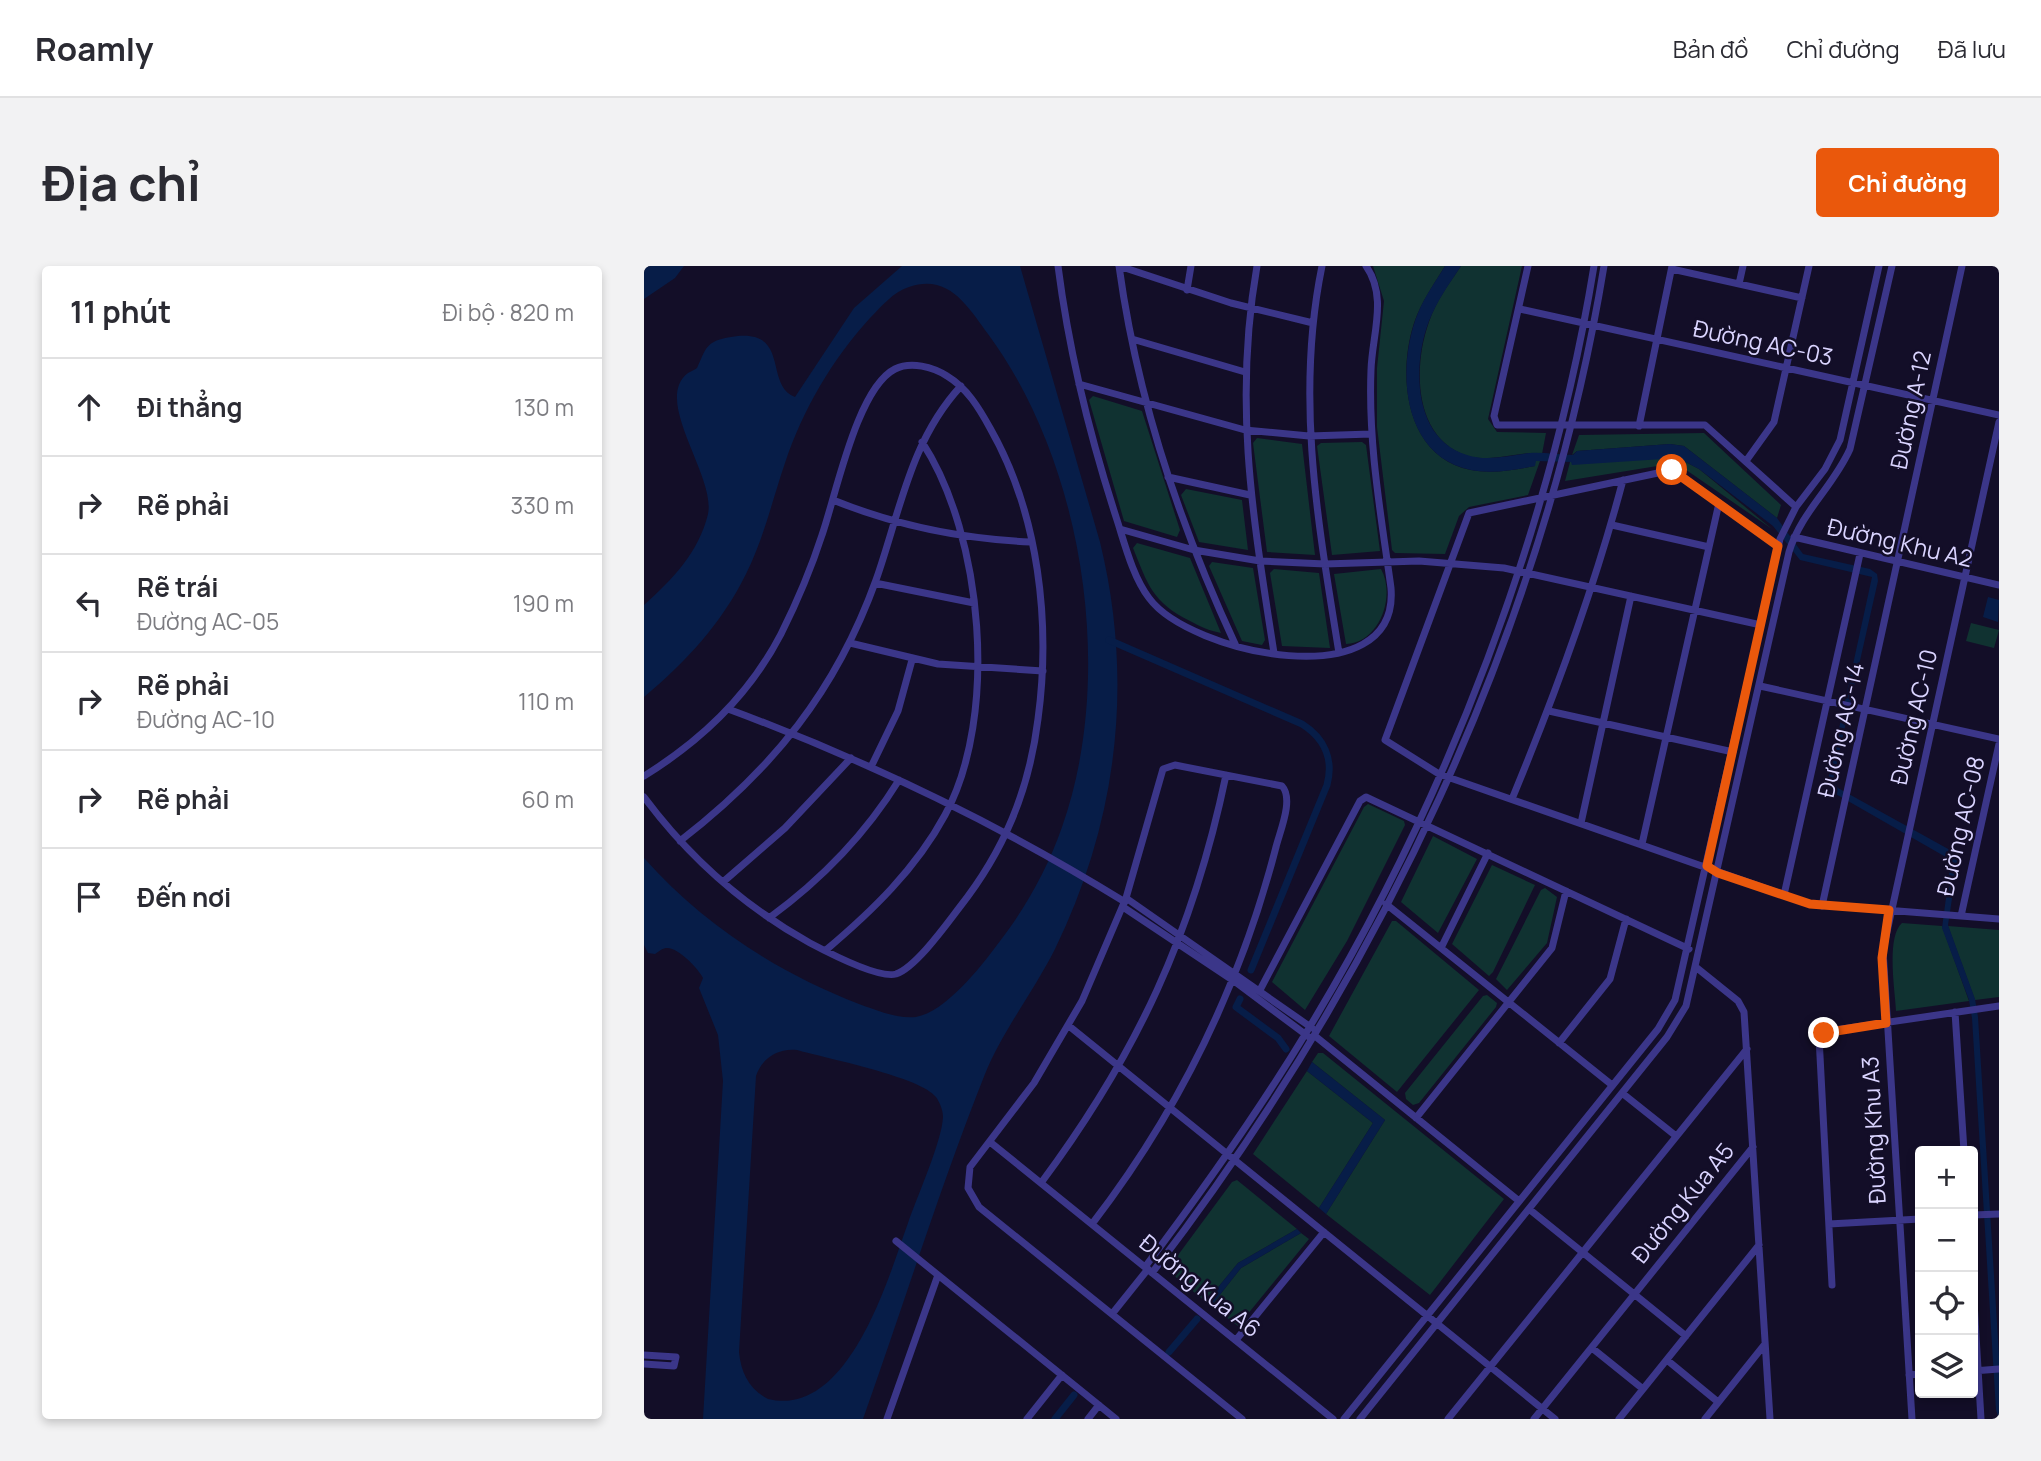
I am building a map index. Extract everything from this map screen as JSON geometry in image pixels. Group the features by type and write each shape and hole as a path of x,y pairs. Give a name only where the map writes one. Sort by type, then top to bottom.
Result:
{"street":[{"path":"1058,266 1079,384 1120,529 1143,587 1154,604 1188,627 1236,646 1275,653 1339,653 1365,644 1387,619 1392,596 1371,434 1371,368 1378,296 1366,266"},
{"path":"1236,646 1194,550 1168,477 1147,405 1119,266 1250,309 1313,323"},
{"path":"1187,290 1191,266"},
{"path":"1257,266 1250,309 1245,372 1245,430 1250,495 1275,653"},
{"path":"1322,266 1313,323 1309,436 1339,653"},
{"path":"1528,266 1494,421 1503,427 1704,425 1796,507"},
{"path":"1148,1270 1310,1027 1380,899 1440,774 1478,681 1539,499 1584,324 1594,266"},
{"path":"1112,1314 1235,1160 1315,1036 1388,905 1427,824 1448,777 1526,572 1551,494 1593,326 1604,266"},
{"path":"1739,284 1743,266"},
{"path":"1746,461 1773,426 1809,266"},
{"path":"1344,1419 1671,1009 1689,949 1779,542 1796,507 1836,450 1879,266"},
{"path":"1360,1419 1681,1017 1697,968 1789,552 1805,516 1846,459 1892,266"},
{"name":"Đường A-12","path":"1898,562 1962,266"},
{"path":"1639,426 1672,268 1802,298"},
{"name":"Đường AC-03","path":"1520,309 1999,415"},
{"path":"1132,339 1245,372"},
{"path":"644,776 691,744 728,709 757,672 784,628 815,555 858,422 888,374 903,366 925,367 943,374 961,386 985,419 1005,458 1031,542 1040,594 1043,671 1032,755 1007,834 964,902 902,970 890,975 881,974 826,950 769,918 723,882 680,841 644,797"},
{"path":"1079,384 1245,430 1309,436 1371,434"},
{"path":"680,841 738,792 793,734 826,688 850,643 875,583 922,442 939,412 961,386"},
{"name":"Đường AC-10","path":"1886,1023 1882,958 1889,910 1999,422"},
{"path":"826,950 895,884 929,840 950,805 969,739 977,669 975,603 963,536 949,494 922,442"},
{"path":"1779,542 1674,471 1551,494 1467,514 1384,738 1388,745 1440,774 1784,895 1822,906 1999,919"},
{"path":"1168,477 1250,495"},
{"path":"1512,799 1549,711 1612,525 1623,480"},
{"path":"833,500 895,522 963,536 1031,542"},
{"path":"1642,844 1719,503"},
{"path":"1612,525 1709,548"},
{"path":"1120,529 1194,550 1259,561 1325,564 1450,562 1517,570 1761,625"},
{"name":"Đường Khu A2","path":"1794,537 1999,585"},
{"path":"1784,895 1860,554"},
{"name":"Đường AC-14","path":"1822,906 1898,562"},
{"path":"875,583 975,603"},
{"path":"1581,823 1631,596"},
{"path":"850,643 912,660 977,669 1043,671"},
{"path":"872,767 898,711 912,660"},
{"path":"1760,686 1999,741"},
{"path":"728,709 872,767 1043,853 1182,935 1305,1034 1315,1036"},
{"path":"1549,711 1732,752"},
{"name":"Đường AC-08","path":"1957,916 1999,741"},
{"path":"723,882 798,816 851,758"},
{"path":"1092,1224 1171,1109 1236,977 1267,882 1287,794 1279,785 1175,765 1163,769 1125,902 1069,1026 1034,1083 969,1170 967,1184 974,1201 1242,1419"},
{"path":"1041,1184 1120,1067 1179,944 1205,864 1226,775"},
{"path":"769,918 834,864 873,819 899,780"},
{"path":"1260,990 1361,799 1368,797 1689,949"},
{"path":"1441,948 1488,853"},
{"path":"1416,1118 1554,945 1566,891"},
{"path":"1380,899 1612,1085"},
{"path":"1125,902 1179,944 1260,990 1310,1027 1315,1036 1519,1201"},
{"path":"1559,1043 1610,979 1626,919"},
{"name":"Đường Kua A5","path":"1634,1294 1753,1146 1743,1007 1697,968"},
{"name":"Đường Khu A3","path":"1912,1419 1886,1023 1999,1006"},
{"path":"1955,1012 1964,1146"},
{"path":"1832,1285 1818,1040 1828,1031 1886,1023"},
{"path":"1069,1026 1555,1419"},
{"name":"Đường Kua A5","path":"1582,1252 1747,1049"},
{"name":"Đường Kua A5","path":"1622,1093 1676,1136"},
{"name":"Đường Kua A6","path":"990,1142 1334,1419"},
{"path":"1753,1146 1770,1419"},
{"path":"1529,1209 1686,1336"},
{"path":"1978,1214 1997,1214"},
{"name":"Đường Khu A3","path":"1829,1224 1915,1219"},
{"path":"1236,1340 1324,1232"},
{"path":"896,1241 1116,1419"},
{"path":"1619,1419 1759,1245"},
{"path":"1448,1419 1582,1252"},
{"path":"887,1419 938,1275"},
{"path":"1534,1419 1634,1294"},
{"path":"1705,1419 1765,1344"},
{"path":"1591,1348 1643,1390"},
{"path":"644,1355 676,1357 674,1366 644,1364"},
{"path":"1667,1360 1718,1402"},
{"path":"1909,1375 1915,1374"},
{"path":"1027,1419 1062,1375"},
{"path":"1978,1390 1981,1419"},
{"path":"1088,1419 1099,1405"}],"green space":[{"path":"1373,266 1445,266 1417,315 1406,366 1411,411 1419,431 1432,449 1449,462 1479,471 1519,469 1535,466 1535,461 1540,461 1528,495 1469,507 1459,516 1445,554 1395,553 1392,550 1377,427 1377,368 1384,301"},
{"path":"1461,266 1522,266 1488,419 1497,432 1546,433 1542,454 1487,458 1468,456 1450,447 1436,434 1427,418 1420,379 1424,340 1435,307"},
{"path":"1093,396 1142,411 1180,530 1177,537 1124,521 1089,400"},
{"path":"1704,433 1781,505 1777,518 1684,446 1670,444 1577,451 1572,455 1579,435"},
{"path":"1257,438 1302,444 1315,555 1267,552 1253,443"},
{"path":"1362,442 1366,445 1380,551 1332,555 1317,446 1321,443"},
{"path":"1678,458 1699,469 1772,529 1676,463 1565,481 1570,462"},
{"path":"1186,489 1242,500 1248,550 1199,542 1181,495"},
{"path":"1137,543 1190,558 1221,633 1177,614 1159,599 1133,548"},
{"path":"1212,562 1253,568 1265,640 1262,645 1242,641 1209,566"},
{"path":"1274,569 1319,573 1330,648 1282,646 1270,573"},
{"path":"1381,569 1387,592 1382,616 1368,636 1358,642 1346,644 1334,574"},
{"path":"1971,623 1999,630 1994,648 1966,641"},
{"path":"1368,804 1404,821 1405,825 1347,941 1305,1010 1272,982"},
{"path":"1433,836 1477,859 1438,933 1401,902"},
{"path":"1492,865 1535,885 1489,976 1452,944"},
{"path":"1545,888 1557,897 1547,943 1507,990 1496,979 1541,890"},
{"path":"1392,921 1396,921 1479,990 1397,1092 1329,1036"},
{"path":"1902,923 1942,926 1969,1001 1896,1011 1893,951 1897,930"},
{"path":"1948,926 1999,930 1999,997 1975,1000"},
{"path":"1487,995 1497,1003 1496,1007 1419,1103 1413,1105 1406,1099 1405,1093 1483,996"},
{"path":"1318,1053 1323,1053 1504,1199 1430,1295 1326,1214 1385,1120 1312,1062"},
{"path":"1307,1071 1373,1123 1319,1208 1253,1154"},
{"path":"1237,1180 1297,1229 1238,1263 1206,1302 1167,1270 1232,1182"},
{"path":"1301,1233 1309,1239 1238,1326 1211,1306 1241,1268"}],"water":[{"path":"644,266 684,266 675,278 644,299"},
{"path":"902,266 1020,266 1100,542 1116,646 1114,749 1106,800 1093,851 1076,900 1055,949 985,1074 937,1202 863,1419 703,1419 723,1081 718,1035 699,988 703,978 701,974 687,959 671,948 662,949 655,954 648,953 644,945 644,858 716,925 770,961 859,1004 894,1015 916,1017 938,1007 972,977 1017,917 1034,889 1062,827 1078,768 1087,704 1088,638 1081,572 1068,507 1048,444 1021,386 965,304 946,289 923,284 903,289 883,304 831,368 792,443 758,547 736,592 701,641 644,697 644,605 665,586 691,553 708,514 708,498 703,480 681,419 677,401 679,385 688,373 697,368 711,344 731,337 750,336 762,340 770,348 780,381 786,391 795,397 854,308","holes":["797,1050 912,1082 936,1097 943,1117 934,1154 890,1274 862,1337 844,1365 822,1387 797,1399 768,1399 747,1380 739,1352 756,1076 767,1059 783,1051"]},
{"path":"1445,266 1461,266 1429,321 1420,358 1419,379 1427,417 1436,434 1449,446 1467,455 1491,458 1535,453 1573,455 1577,451 1670,444 1684,446 1777,518 1803,554 1870,569 1877,574 1878,581 1833,780 1838,788 1950,850 1958,859 1948,925 1975,999 1978,1017 1999,1356 1999,1419 1996,1410 1972,1018 1969,1000 1942,928 1951,860 1834,793 1827,784 1872,577 1800,560 1773,526 1699,469 1678,458 1572,465 1571,462 1536,461 1535,466 1495,472 1471,470 1448,461 1430,447 1418,428 1410,406 1407,383 1407,358 1418,313"},
{"path":"1988,597 1999,600 1998,622 1983,617"},
{"path":"1312,1062 1385,1120 1326,1214 1319,1208 1373,1123 1307,1071"},
{"path":"1297,1229 1301,1233 1241,1268 1211,1306 1206,1302 1238,1263"}],"waterway":[{"path":"1109,640 1302,724 1316,736 1325,750 1329,766 1327,785 1251,970"},
{"path":"1240,999 1236,1007 1278,1038 1286,1049"},
{"path":"1169,1352 1197,1319"},
{"path":"1055,1419 1074,1395"}],"route":[{"path":"1672,470 1778,546 1707,866 1718,873 1810,904 1889,910 1882,958 1886,1023 1824,1033"}]}
